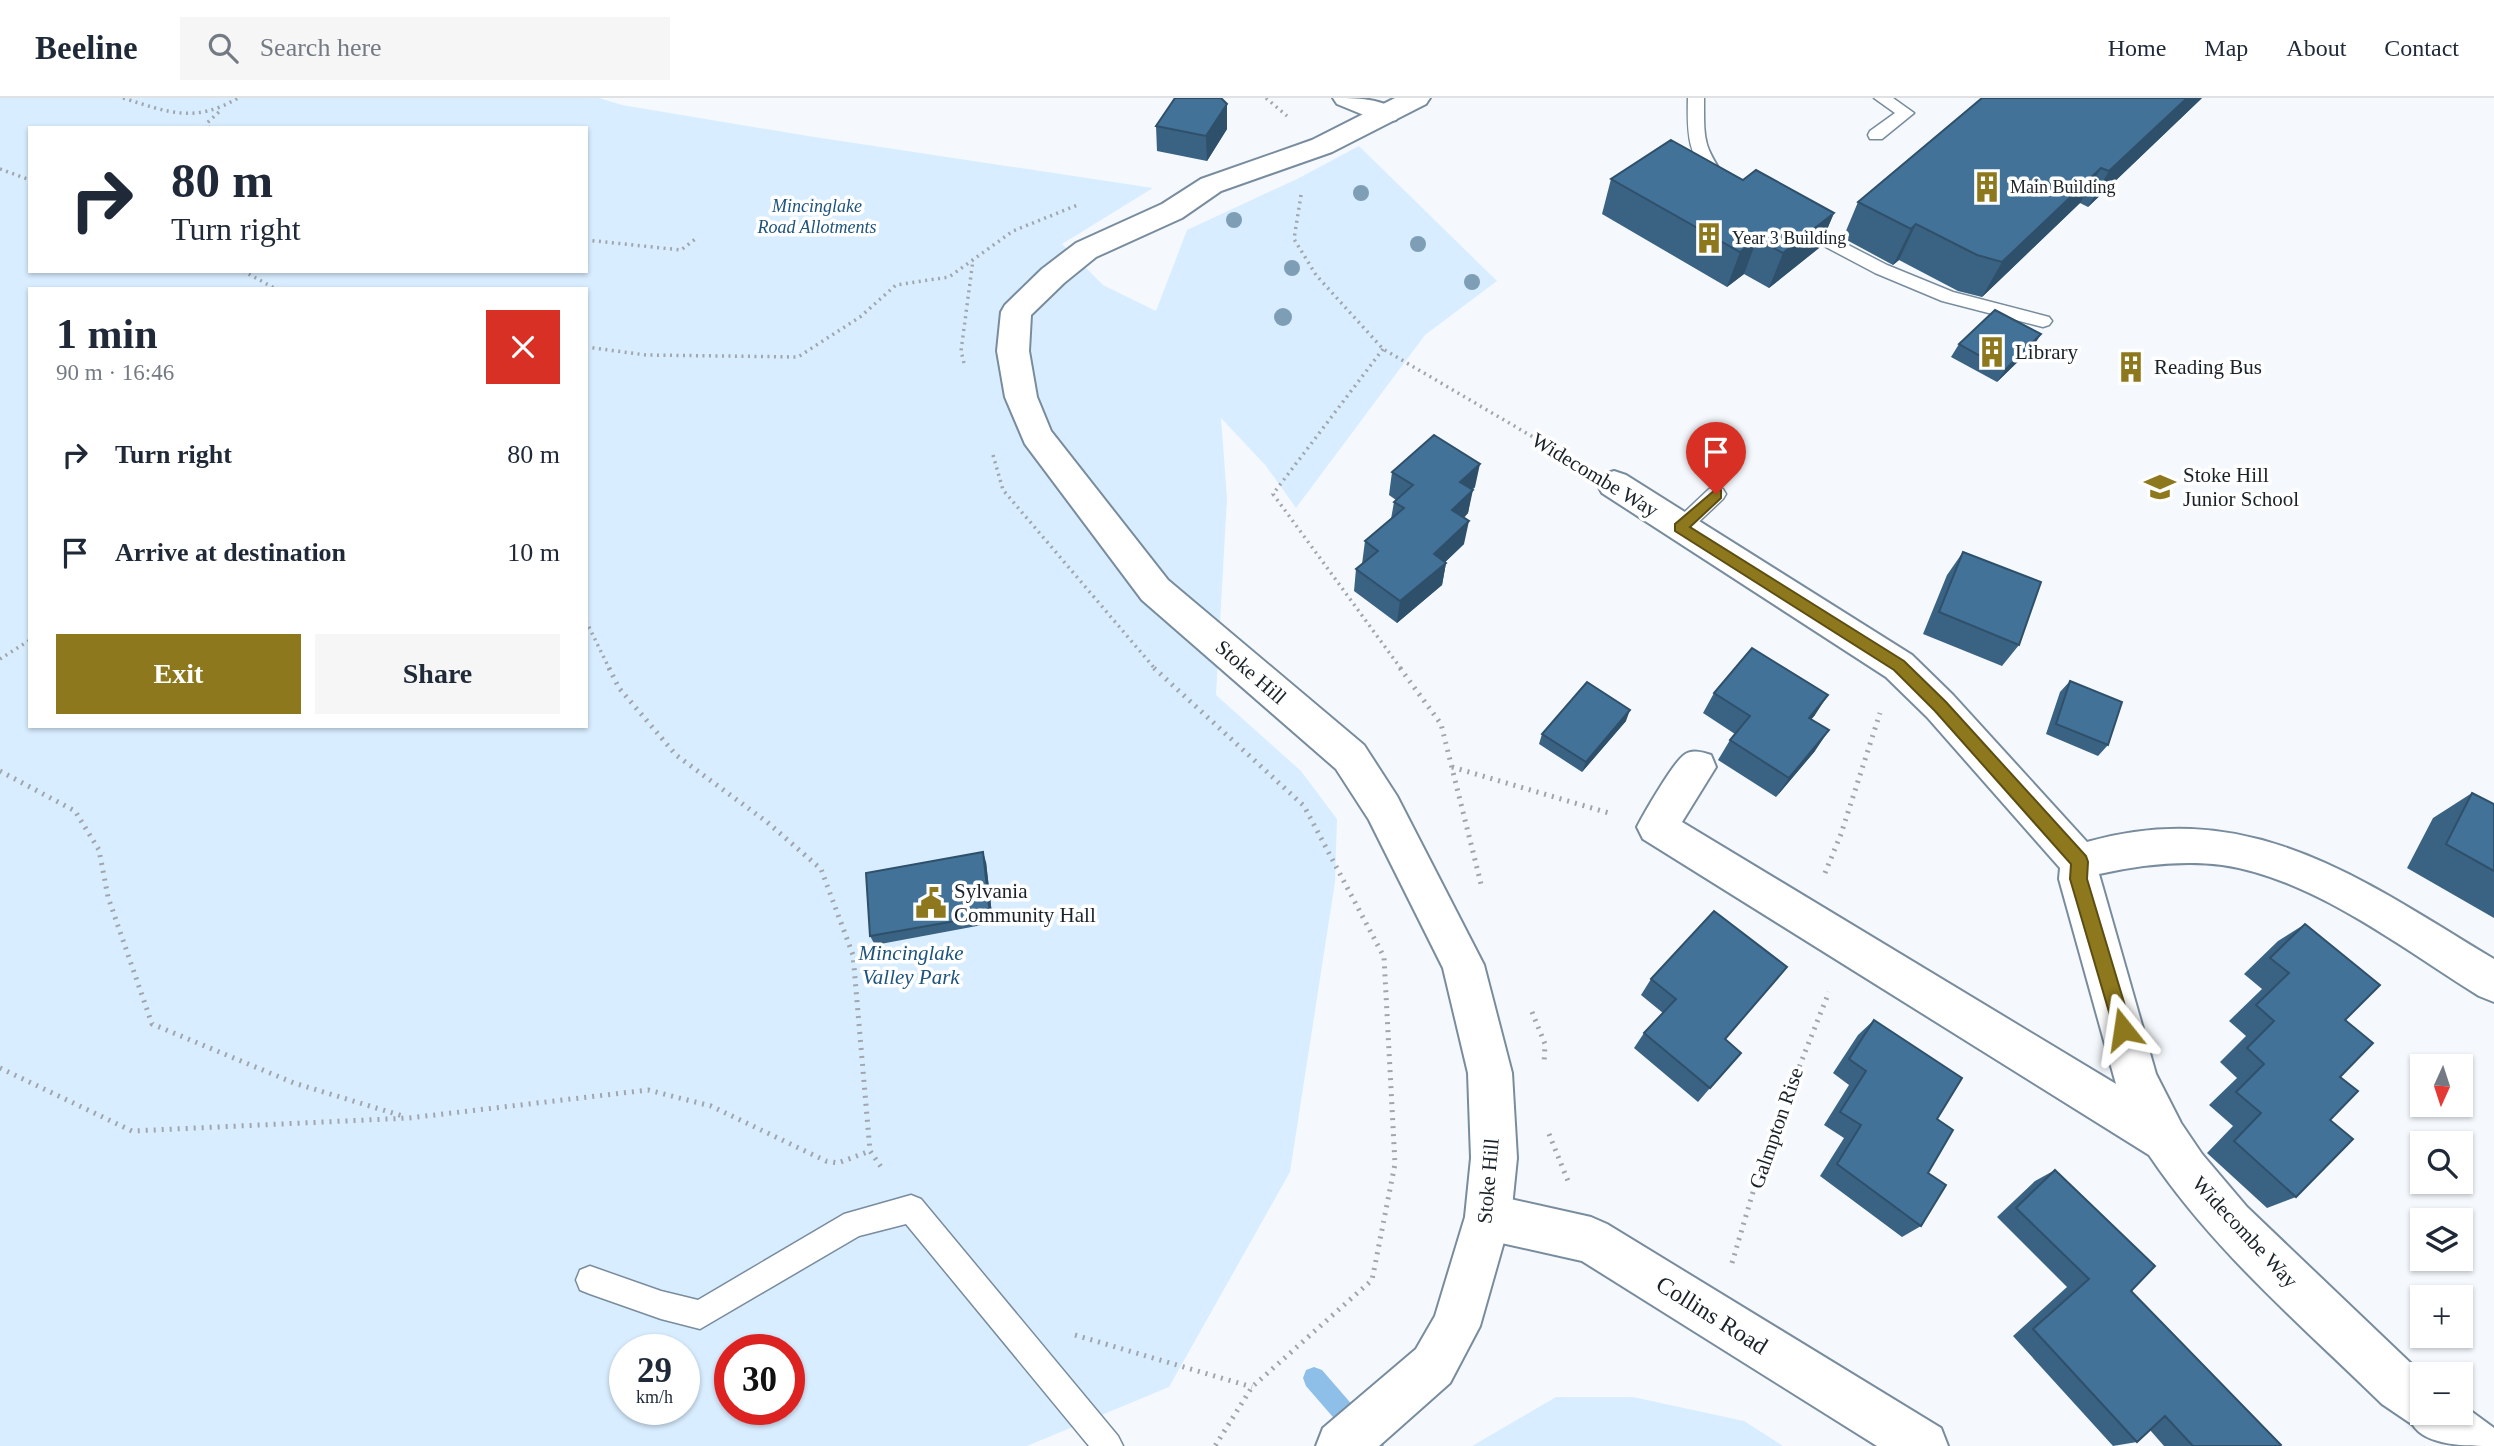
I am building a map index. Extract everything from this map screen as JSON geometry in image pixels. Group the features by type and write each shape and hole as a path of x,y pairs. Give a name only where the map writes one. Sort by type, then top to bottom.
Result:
{"street":[{"path":"1347,98 1386,114"},
{"name":"Stoke Hill","path":"1341,1446 1433,1366 1456,1326 1488,1217 1494,1158 1490,1073 1463,965 1382,808 1350,757 1155,590 1037,436 1021,397 1013,351 1016,312 1053,276 1086,250 1172,211 1211,185 1304,153 1416,98"},
{"name":"Widecombe Way","path":"1614,484 1899,666 1941,706 2080,862 2079,879 2137,1079 2165,1139 2186,1170 2231,1223 2410,1396"},
{"path":"1697,767 1657,827 2165,1139"},
{"path":"2080,862 2115,851 2158,847 2190,845 2242,851 2296,869 2353,897 2494,982"},
{"name":"Collins Road","path":"1488,1217 1591,1240 1923,1446"},
{"path":"2449,1425 2476,1446"}],"lane":[{"path":"1696,98 1694,128 1701,155 1720,183 1732,189"},
{"path":"1876,135 1906,113 1882,98"},
{"path":"1780,216 1881,269 1948,297 2043,321"},
{"path":"1680,528 1716,494"},
{"path":"590,1280 661,1305 700,1315 854,1224 911,1209 1108,1446"}],"path":[{"path":"123,98 174,115 220,110"},
{"path":"209,126 208,123 220,110 238,98"},
{"name":"Widecombe Way","path":"1304,153 1316,172 1302,190 1294,239 1316,275 1383,349 1614,484"},
{"path":"0,169 28,179"},
{"path":"588,240 681,250 698,237"},
{"path":"965,364 961,351 973,260"},
{"path":"247,273 272,287"},
{"path":"588,346 646,355 798,356 860,317 896,285"},
{"path":"1383,349 1273,494 1441,724 1452,767 1657,827"},
{"path":"992,452 1003,490 1155,668 1304,806 1384,957 1395,1164 1372,1280 1252,1388 1215,1446"},
{"path":"588,625 619,688 676,755 767,822 821,869 853,955 870,1151 911,1209"},
{"path":"0,659 28,641"},
{"path":"1840,842 1866,749 1899,666"},
{"path":"0,771 75,811 99,850 108,897 152,1024 294,1083 410,1118"},
{"name":"Galmpton Rise","path":"1716,1318 1764,1155 1803,1051 1834,979 1842,941"},
{"path":"1544,1068 1545,1044"},
{"path":"0,1068 132,1130 410,1118 648,1090 711,1106 826,1161 838,1164 870,1151"},
{"path":"1546,1127 1591,1240"},
{"path":"995,1311 1252,1388"}],"green space":[{"name":"Mincinglake Valley Park","path":"0,98 599,98 622,105 808,136 1153,188 1062,244 1103,285 1156,311 1187,230 1297,179 1359,146 1497,281 1425,335 1296,508 1266,466 1221,418 1227,498 1216,695 1301,771 1337,819 1335,882 1290,1172 1169,1387 1027,1446 0,1446"},
{"path":"1556,1397 1633,1397 1744,1421 1783,1446 1472,1446"}],"building":[{"path":"1175,98 1221,98 1227,104 1206,136 1156,126"},
{"name":"Main Building","path":"1982,98 2187,98 2109,171 2101,168 2002,262 1977,255 1916,224 1911,229 1858,202"},
{"path":"1671,140 1743,180 1756,170 1834,213 1783,253 1757,239 1740,252 1611,179"},
{"name":"Library","path":"1995,310 2041,334 2005,370 1959,344"},
{"path":"1434,435 1480,464 1460,482 1473,490 1452,510 1469,521 1434,554 1446,563 1400,601 1356,569 1378,551 1365,541 1404,508 1394,502 1413,485 1392,472"},
{"path":"1963,552 2041,582 2019,645 1939,612"},
{"path":"1752,648 1828,695 1809,718 1829,730 1789,778 1730,740 1750,716 1714,693"},
{"path":"2070,681 2122,702 2108,745 2056,724"},
{"path":"1587,682 1630,710 1586,762 1542,734"},
{"path":"2472,793 2494,804 2494,871 2446,844"},
{"name":"Sylvania Community Hall","path":"983,852 990,915 870,936 866,873"},
{"path":"1714,911 1787,967 1725,1039 1741,1053 1710,1088 1644,1033 1676,999 1651,979"},
{"path":"2305,924 2380,985 2345,1020 2373,1043 2340,1077 2358,1091 2330,1120 2353,1139 2296,1197 2234,1141 2261,1113 2236,1092 2264,1064 2247,1048 2274,1021 2256,1005 2289,973 2270,958"},
{"path":"1874,1020 1962,1078 1937,1119 1953,1130 1928,1173 1946,1185 1921,1226 1837,1164 1861,1125 1840,1112 1866,1071 1849,1059"},
{"path":"2055,1170 2155,1266 2131,1291 2280,1446 2193,1446 2165,1416 2137,1442 2033,1329 2089,1279 2016,1208"}],"waterway":[{"path":"1314,1378 1373,1446"}],"place":[{"name":"Main Building","path":"1987,187"},
{"name":"Year 3 Building","path":"1709,238"},
{"name":"Library","path":"1992,352"},
{"name":"Reading Bus","path":"2131,367"},
{"name":"Stoke Hill Junior School","path":"2160,487"},
{"name":"Sylvania Community Hall","path":"931,903"}],"route":[{"path":"1716,494 1680,528 1899,666 1941,706 2080,862 2079,879 2123,1029"}],"park label":[{"name":"Mincinglake Road Allotments","path":"817,216"}]}
